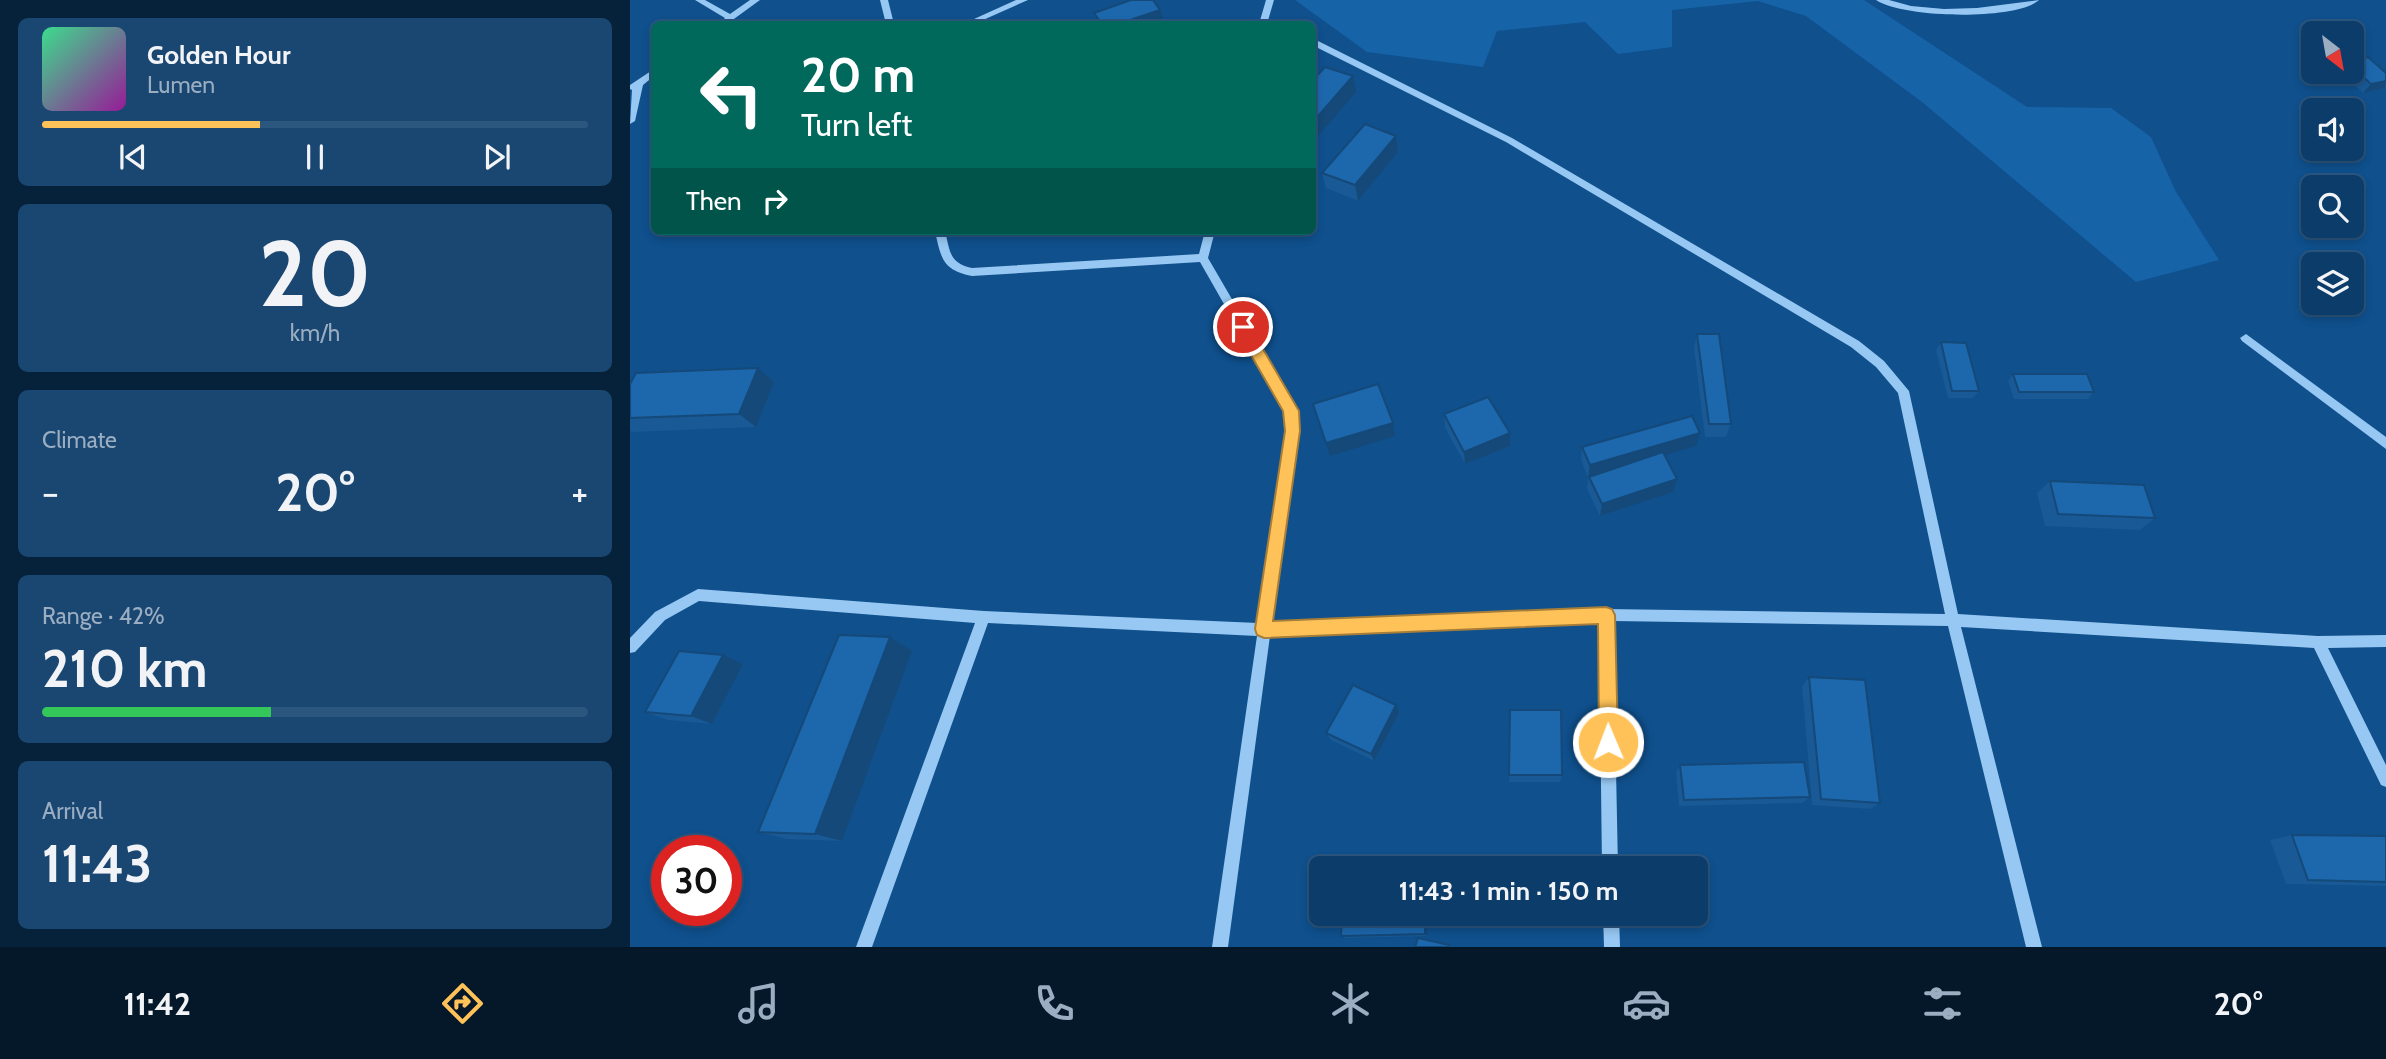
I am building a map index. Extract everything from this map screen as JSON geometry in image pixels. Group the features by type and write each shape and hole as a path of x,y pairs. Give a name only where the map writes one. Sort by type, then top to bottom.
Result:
{"street":[{"path":"699,0 731,18"},
{"path":"726,21 756,0"},
{"path":"884,0 889,21"},
{"path":"974,21 1024,0"},
{"path":"1266,21 1270,0"},
{"path":"1880,0 1895,6 1922,10 1976,12 2035,0"},
{"path":"1316,43 1509,139 1855,344 1880,364 1903,391 1953,620 2034,947"},
{"path":"630,121 634,86 651,74"},
{"path":"941,235 947,261 957,270 972,272 1203,258"},
{"path":"1209,235 1203,258 1291,411 1292,431 1220,947"},
{"path":"2246,338 2386,444"},
{"path":"630,647 660,616 698,595 984,617 1264,629 1606,615 1953,620 2318,642 2386,640"},
{"path":"1606,615 1611,856"},
{"path":"864,947 984,617"},
{"path":"2318,642 2386,780"},
{"path":"1611,926 1612,947"}],"shaded area":[{"path":"1295,0 1864,0 2027,107 2111,108 2151,137 2176,192 2219,260 2136,282 1922,102 1806,16 1758,1 1672,10 1672,47 1618,54 1585,22 1497,31 1483,67 1367,52"}],"building":[{"path":"1131,0 1153,0 1160,10 1127,21 1100,21 1094,13"},
{"path":"2368,57 2386,73 2386,81 2371,84 2364,78 2364,58"},
{"path":"1325,67 1353,76 1316,118 1316,77"},
{"path":"1365,124 1396,136 1355,185 1322,173"},
{"path":"1697,334 1719,334 1731,424 1709,424"},
{"path":"1941,342 1966,343 1979,391 1952,391"},
{"path":"758,368 739,414 630,418 630,384 636,373"},
{"path":"2013,374 2087,374 2094,392 2019,392"},
{"path":"1378,384 1393,423 1326,443 1313,404"},
{"path":"1488,397 1510,433 1464,452 1444,414"},
{"path":"1692,416 1700,433 1590,465 1582,447"},
{"path":"1663,452 1677,479 1602,504 1589,477"},
{"path":"2050,481 2144,485 2155,518 2058,514"},
{"path":"839,635 890,637 815,834 758,832"},
{"path":"679,651 723,655 691,716 645,712"},
{"path":"1809,677 1865,680 1880,803 1821,799"},
{"path":"1353,685 1396,705 1371,754 1326,733"},
{"path":"1510,710 1561,710 1562,775 1509,775"},
{"path":"1804,762 1810,797 1684,800 1680,765"},
{"path":"2292,835 2386,836 2386,882 2308,880"},
{"path":"1341,926 1425,926 1425,934 1341,936"},
{"path":"1418,938 1449,945 1415,947"}],"route":[{"path":"1243,327 1291,411 1292,431 1264,629 1606,615 1608,742"}]}
